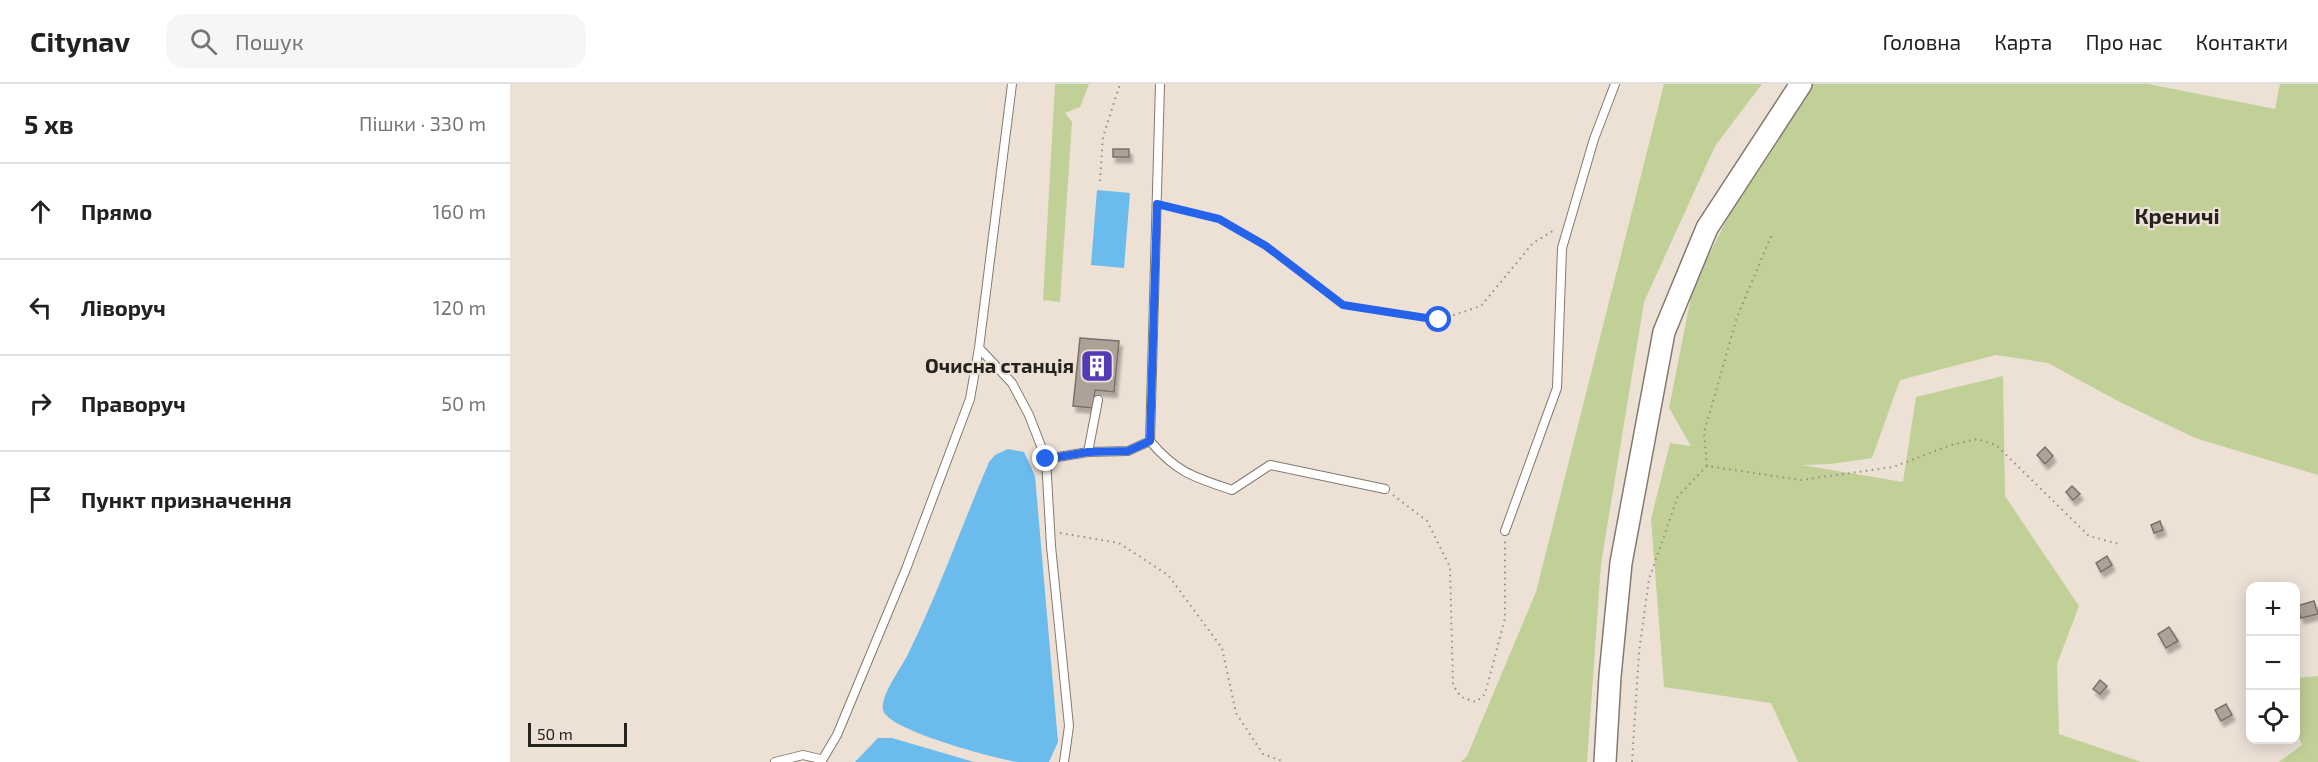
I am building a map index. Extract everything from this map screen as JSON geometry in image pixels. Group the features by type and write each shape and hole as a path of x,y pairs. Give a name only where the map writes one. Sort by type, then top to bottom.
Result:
{"main road":[{"path":"1605,762 1610,676 1621,563 1664,332 1707,228 1802,84"}],"lane":[{"path":"775,762 803,755 821,761 837,735 906,568 970,399 980,348 1012,84"},
{"path":"1160,84 1150,441 1165,458 1184,473 1232,490 1270,465 1385,489"},
{"path":"1505,531 1557,388 1562,248 1594,139 1615,84"},
{"path":"980,348 1012,383 1029,415 1046,459 1050,531 1069,726 1064,762"},
{"path":"1088,452 1098,400"},
{"path":"1046,459 1088,452 1128,451 1150,441"}],"path":[{"path":"1100,181 1103,137 1120,84"},
{"path":"1157,204 1219,219 1266,246 1343,305 1439,320 1481,306 1533,243 1570,221"},
{"path":"1632,762 1639,652 1648,579 1678,496 1707,466 1704,433 1737,318 1772,234"},
{"path":"1707,466 1800,480 1893,467 1951,445 1977,439 1996,445 2089,536 2118,544"},
{"path":"1385,489 1427,521 1450,567 1453,686 1461,697 1476,702 1485,694 1505,618 1505,531"},
{"path":"1050,531 1119,543 1168,575 1222,648 1236,714 1263,754 1285,762"}],"green space":[{"path":"1055,84 1089,84 1080,107 1065,113 1072,122 1060,302 1043,300"},
{"path":"1664,84 1762,84 1715,146 1644,302 1601,564 1587,762 1461,762 1467,756 1536,592"},
{"path":"1813,84 2148,84 2275,109 2280,84 2318,84 2318,475 2195,438 2116,400 2048,363 1996,355 1900,380 1872,458 1831,464 1802,465 1903,482 1916,397 2003,376 2005,496 2079,606 2057,664 2059,734 2141,762 1798,762 1771,703 1664,687 1651,519 1670,443 1691,446 1669,408 1693,287 1730,213"},
{"path":"2318,676 2318,762 2279,762 2302,745 2300,740 2300,678"}],"water":[{"path":"1097,190 1130,193 1124,268 1091,265"},
{"path":"1008,449 1024,452 1035,476 1058,742 1049,762 1017,762 943,742 902,726 889,718 883,710 885,697 930,605 989,462 995,455"},
{"path":"878,738 892,738 974,762 855,762"}],"building":[{"path":"1113,149 1129,149 1129,157 1113,157"},
{"name":"Очисна станція","path":"1080,338 1119,341 1114,392 1095,390 1093,408 1073,406"},
{"path":"2045,447 2053,456 2045,464 2037,455"},
{"path":"2072,486 2080,494 2073,500 2066,492"},
{"path":"2160,521 2163,530 2154,533 2151,525"},
{"path":"2107,556 2112,565 2101,572 2096,563"},
{"path":"2314,601 2318,614 2301,618 2300,605"},
{"path":"2169,627 2178,641 2166,648 2158,634"},
{"path":"2100,680 2107,686 2100,694 2093,689"},
{"path":"2226,704 2232,715 2221,721 2215,710"}],"place":[{"name":"Очисна станція","path":"1097,366"}],"district":[{"name":"Креничі","path":"2177,216"}],"route":[{"path":"1046,459 1088,452 1128,451 1150,441 1157,204 1219,219 1266,246 1343,305 1439,320"}]}
